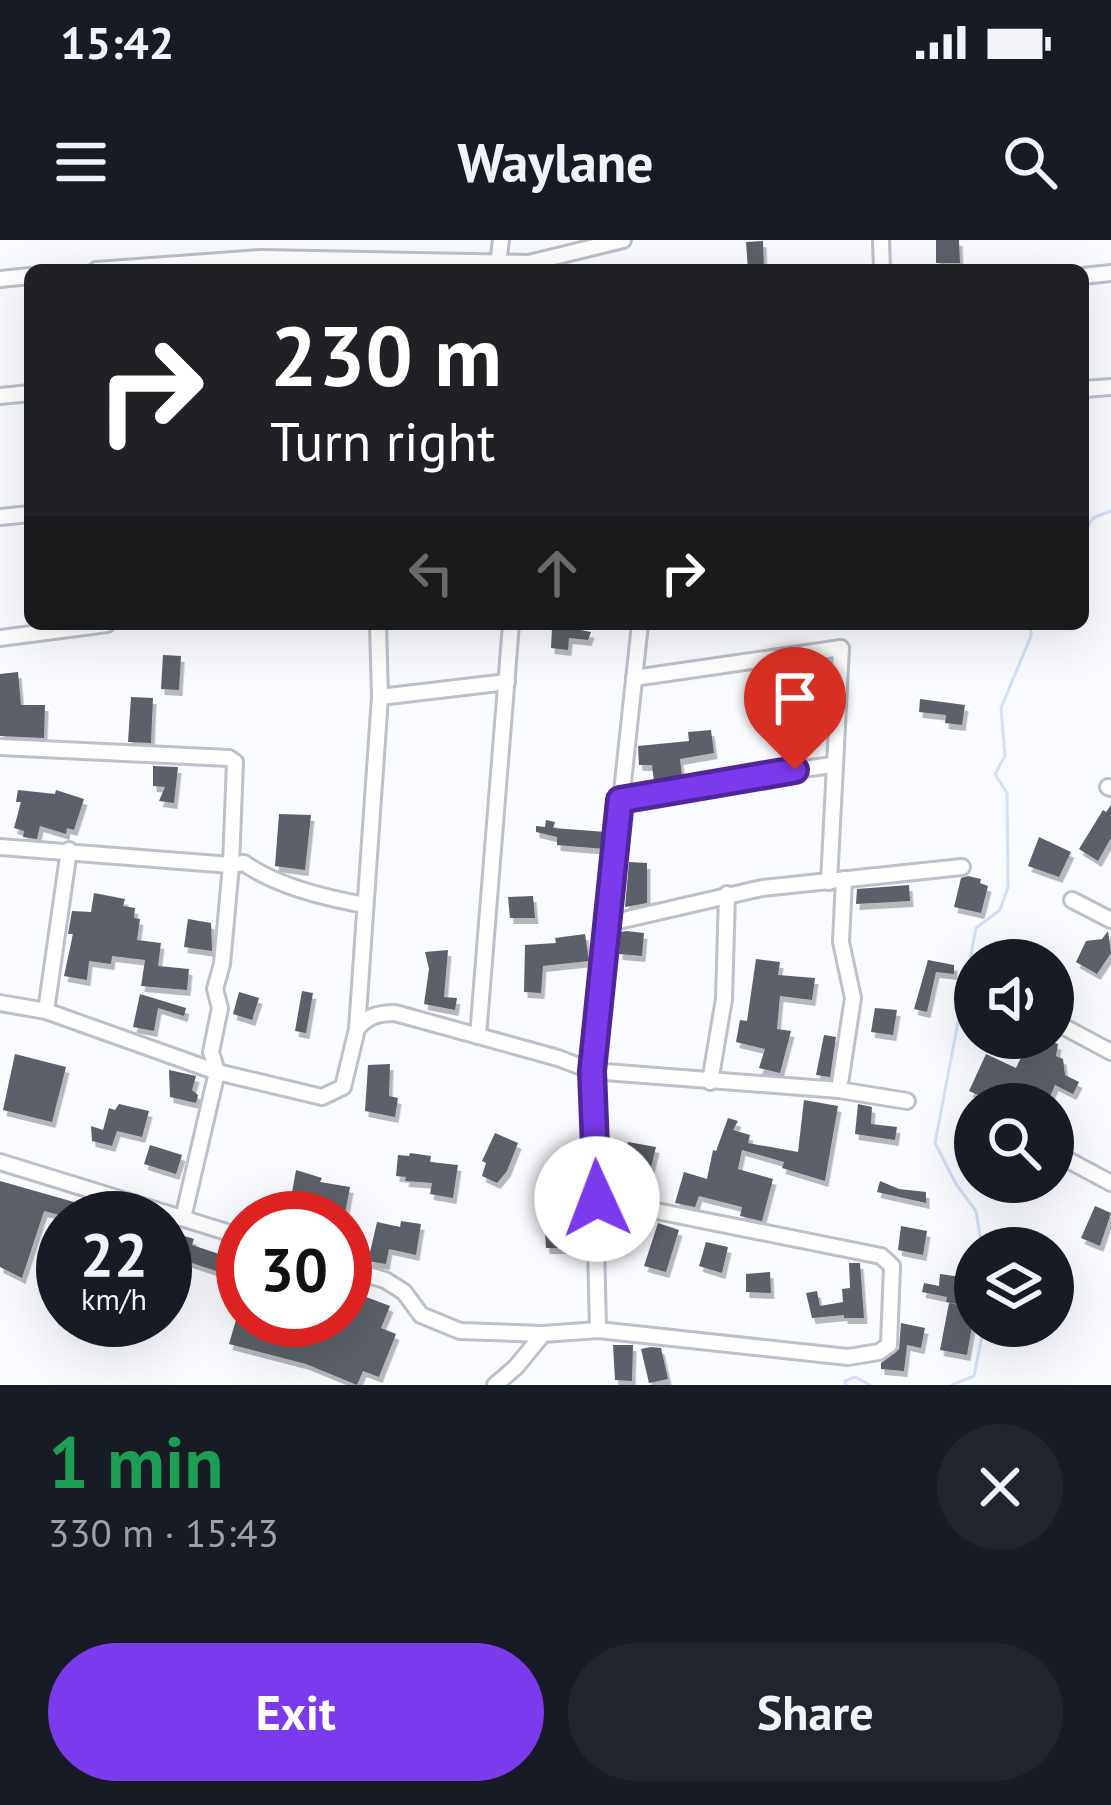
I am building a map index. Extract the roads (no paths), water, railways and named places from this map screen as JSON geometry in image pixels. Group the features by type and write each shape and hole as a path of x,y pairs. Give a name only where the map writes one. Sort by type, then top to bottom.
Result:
{"street":[{"path":"498,264 501,240"},
{"path":"186,264 261,259 498,264 529,262 621,240"},
{"path":"0,638 61,630"},
{"path":"0,1003 46,1011 217,1072 330,1096 343,1087 357,1030 380,697 378,630"},
{"path":"478,1036 511,630"},
{"path":"598,1330 592,1071 639,630"},
{"path":"634,678 841,648 833,765 841,942 853,998 839,1090"},
{"path":"380,697 507,682"},
{"path":"0,747 229,758 236,768 222,964 215,989 220,1008 212,1052 217,1072 189,1191"},
{"path":"620,800 833,765"},
{"path":"0,847 244,863 258,875 329,899 365,905"},
{"path":"46,1011 69,850"},
{"path":"610,923 727,894 962,867"},
{"path":"710,1082 724,999 727,894"},
{"path":"1072,900 1111,920"},
{"path":"357,1030 378,1013 395,1013 592,1071 839,1090 907,1101"},
{"path":"1074,1032 1111,1052"},
{"path":"0,1162 93,1191"},
{"path":"1074,1163 1111,1183"},
{"path":"372,1276 404,1292 421,1315 437,1325 460,1331 543,1334 598,1330 848,1357 879,1352 889,1345 892,1266 880,1256 597,1199"},
{"path":"494,1385 543,1334"}],"waterway":[{"path":"1089,525 1093,518 1111,511"},
{"path":"979,1227 976,1211 935,1143 976,928 1000,910 1008,887 1007,793 995,774 1005,756 1001,708 1031,630"},
{"path":"952,1385 974,1376 980,1347"},
{"path":"846,1385 845,1381 855,1377 870,1385"}]}
